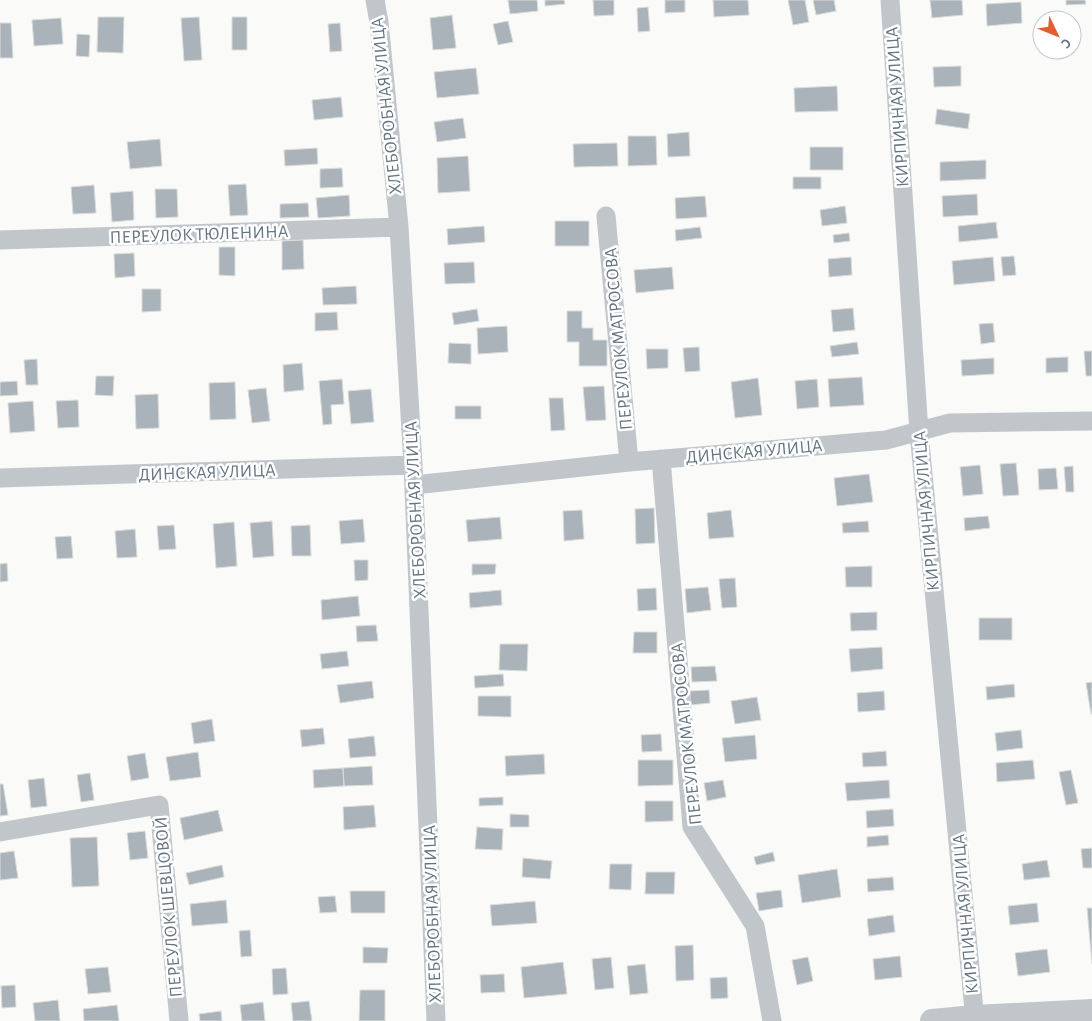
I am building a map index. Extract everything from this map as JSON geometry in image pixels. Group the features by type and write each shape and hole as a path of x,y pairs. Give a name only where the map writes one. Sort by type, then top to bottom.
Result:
{"street":[{"name":"ХЛЕБОРОБНАЯ УЛИЦА","path":"375,0 399,227 414,485 436,1021"},
{"name":"КИРПИЧНАЯ УЛИЦА","path":"890,0 918,432 975,1019"},
{"name":"ПЕРЕУЛОК МАТРОСОВА","path":"606,216 629,462"},
{"name":"ПЕРЕУЛОК ТЮЛЕНИНА","path":"0,240 399,227"},
{"name":"ДИНСКАЯ УЛИЦА","path":"414,485 629,462 886,440 950,423 1092,422"},
{"name":"ПЕРЕУЛОК МАТРОСОВА","path":"661,459 692,827 755,926 772,1021"},
{"name":"ДИНСКАЯ УЛИЦА","path":"0,478 413,466"},
{"name":"ПЕРЕУЛОК ШЕВЦОВОЙ","path":"0,832 159,805 179,1021"},
{"path":"932,1021 1092,1011"}],"building":[{"path":"508,0 537,0 538,11 510,14"},
{"path":"545,0 564,0 565,4 545,6"},
{"path":"593,0 614,0 614,15 594,16"},
{"path":"665,0 685,0 685,12 665,13"},
{"path":"713,0 748,0 749,15 714,17"},
{"path":"788,0 805,0 809,22 793,25"},
{"path":"813,0 834,0 836,11 816,15"},
{"path":"930,0 962,0 963,15 932,18"},
{"path":"1066,0 1085,0 1086,4 1066,5"},
{"path":"1021,2 1022,23 987,26 986,4"},
{"path":"648,7 650,31 638,32 637,8"},
{"path":"452,15 456,48 433,50 430,18"},
{"path":"98,17 124,17 123,53 97,52"},
{"path":"199,17 202,60 184,61 181,18"},
{"path":"232,17 247,17 247,50 232,50"},
{"path":"61,18 63,44 34,46 32,20"},
{"path":"508,21 513,42 498,45 493,24"},
{"path":"0,23 11,23 13,58 0,58"},
{"path":"340,23 342,51 330,52 328,24"},
{"path":"77,34 90,35 89,57 76,56"},
{"path":"961,66 961,86 934,87 933,67"},
{"path":"476,68 479,94 437,98 434,72"},
{"path":"837,86 838,111 795,112 794,88"},
{"path":"341,97 343,117 314,120 312,100"},
{"path":"937,109 970,114 968,129 935,124"},
{"path":"463,118 466,138 437,142 434,122"},
{"path":"689,132 690,156 668,157 667,134"},
{"path":"628,136 656,136 657,165 628,166"},
{"path":"160,139 162,166 130,169 127,142"},
{"path":"617,143 618,166 574,167 573,144"},
{"path":"810,147 843,147 843,170 810,170"},
{"path":"317,148 318,164 285,166 284,150"},
{"path":"468,156 470,191 438,193 437,158"},
{"path":"986,160 986,179 940,181 940,162"},
{"path":"342,168 343,187 320,188 320,169"},
{"path":"793,177 821,177 821,189 793,189"},
{"path":"246,184 248,215 230,216 228,185"},
{"path":"94,185 96,213 73,214 71,187"},
{"path":"155,189 177,189 178,217 156,218"},
{"path":"133,191 134,220 112,222 110,193"},
{"path":"977,194 978,215 943,217 942,196"},
{"path":"349,195 350,216 318,218 316,198"},
{"path":"705,196 707,217 676,219 675,198"},
{"path":"308,203 309,217 280,218 280,204"},
{"path":"845,206 847,223 822,226 820,210"},
{"path":"555,221 589,221 589,246 555,246"},
{"path":"996,222 998,238 959,242 958,226"},
{"path":"484,226 485,242 448,245 447,229"},
{"path":"700,227 702,238 676,241 675,230"},
{"path":"849,233 850,241 834,243 833,235"},
{"path":"303,240 304,269 282,270 282,241"},
{"path":"219,247 235,247 235,276 219,275"},
{"path":"134,253 135,276 115,278 114,254"},
{"path":"1014,256 1016,275 1003,276 1001,257"},
{"path":"851,257 852,275 829,277 828,259"},
{"path":"993,257 995,281 954,285 952,261"},
{"path":"474,262 475,283 445,284 444,263"},
{"path":"672,267 674,289 636,293 634,270"},
{"path":"356,286 357,304 323,305 322,288"},
{"path":"142,289 161,289 161,311 142,312"},
{"path":"853,308 855,330 833,332 831,310"},
{"path":"477,309 479,321 454,325 452,313"},
{"path":"567,311 582,311 582,328 593,328 593,340 607,340 607,366 579,366 579,342 567,342"},
{"path":"337,312 338,330 315,331 315,313"},
{"path":"993,323 995,342 981,344 979,324"},
{"path":"507,326 508,352 478,354 477,328"},
{"path":"857,342 859,354 832,357 830,346"},
{"path":"449,343 471,344 471,364 448,363"},
{"path":"699,347 700,371 685,372 683,348"},
{"path":"646,349 668,349 668,368 647,369"},
{"path":"1084,351 1092,351 1092,376 1086,376"},
{"path":"1068,357 1068,372 1046,373 1046,358"},
{"path":"994,358 994,374 962,376 961,360"},
{"path":"37,359 38,385 26,385 24,360"},
{"path":"302,363 304,390 284,392 283,365"},
{"path":"96,376 114,376 113,396 95,395"},
{"path":"862,377 864,405 830,407 828,379"},
{"path":"758,378 762,415 735,418 731,382"},
{"path":"342,379 344,404 331,405 332,424 323,425 319,381"},
{"path":"817,379 819,407 797,409 795,381"},
{"path":"17,381 18,395 0,396 0,382"},
{"path":"235,382 236,419 210,420 209,383"},
{"path":"604,386 606,420 586,421 583,387"},
{"path":"266,388 270,421 252,423 248,390"},
{"path":"371,389 374,422 351,424 348,391"},
{"path":"158,394 159,428 136,429 135,395"},
{"path":"549,398 563,398 565,430 551,431"},
{"path":"78,400 79,427 58,428 56,401"},
{"path":"33,401 35,431 10,433 8,403"},
{"path":"455,406 481,406 481,419 455,419"},
{"path":"1016,463 1019,495 1003,496 1000,464"},
{"path":"980,465 983,494 963,496 960,467"},
{"path":"1073,466 1074,492 1066,492 1064,467"},
{"path":"1056,468 1058,489 1039,490 1038,469"},
{"path":"869,474 873,502 837,506 834,478"},
{"path":"654,508 655,543 636,544 635,509"},
{"path":"582,510 584,539 564,541 563,511"},
{"path":"731,510 734,537 709,539 707,513"},
{"path":"988,516 990,528 965,531 964,518"},
{"path":"500,517 502,539 468,542 466,520"},
{"path":"363,519 365,542 341,544 339,521"},
{"path":"272,521 274,556 253,558 250,523"},
{"path":"868,521 869,532 843,533 842,523"},
{"path":"234,522 237,566 216,568 213,524"},
{"path":"174,525 176,549 159,550 157,526"},
{"path":"310,525 311,556 292,556 291,526"},
{"path":"135,529 137,557 117,558 115,531"},
{"path":"71,536 73,558 57,559 55,537"},
{"path":"354,560 368,560 368,580 355,581"},
{"path":"7,563 8,581 0,582 0,564"},
{"path":"472,564 496,564 495,574 472,575"},
{"path":"872,566 872,587 846,587 845,567"},
{"path":"735,578 737,607 722,608 719,579"},
{"path":"708,587 711,610 687,613 685,589"},
{"path":"656,588 657,610 638,611 637,589"},
{"path":"501,590 502,605 470,608 469,593"},
{"path":"358,596 360,616 322,620 321,600"},
{"path":"877,612 877,630 851,631 850,613"},
{"path":"979,618 1012,618 1012,640 979,640"},
{"path":"376,625 378,641 357,642 356,626"},
{"path":"634,632 657,632 657,653 633,653"},
{"path":"500,644 528,644 527,671 499,670"},
{"path":"882,647 883,669 851,672 849,649"},
{"path":"347,651 349,666 322,669 320,654"},
{"path":"715,666 717,681 692,682 691,667"},
{"path":"503,674 504,686 475,688 474,676"},
{"path":"372,681 374,698 340,703 337,685"},
{"path":"1092,682 1092,714 1091,714 1086,683"},
{"path":"1014,684 1015,697 987,700 986,687"},
{"path":"709,690 710,703 691,705 690,691"},
{"path":"884,691 885,710 858,712 857,693"},
{"path":"478,696 511,696 511,717 478,716"},
{"path":"757,697 761,720 735,724 731,701"},
{"path":"212,719 215,741 194,744 191,723"},
{"path":"323,728 325,744 302,747 300,730"},
{"path":"1021,730 1023,748 997,751 995,733"},
{"path":"661,734 662,751 642,752 641,735"},
{"path":"755,735 757,759 725,762 722,738"},
{"path":"374,736 376,756 350,758 348,739"},
{"path":"886,751 887,766 863,767 862,753"},
{"path":"198,752 201,777 170,781 166,757"},
{"path":"145,753 149,778 131,781 127,756"},
{"path":"544,754 545,774 506,776 505,756"},
{"path":"638,760 673,760 673,785 638,786"},
{"path":"1033,760 1035,779 997,782 996,763"},
{"path":"372,766 373,785 344,786 343,768"},
{"path":"343,768 344,786 314,788 313,770"},
{"path":"1071,770 1078,803 1066,805 1059,772"},
{"path":"90,773 94,800 81,802 77,775"},
{"path":"44,778 47,806 31,808 28,780"},
{"path":"723,780 726,797 707,801 704,783"},
{"path":"889,780 890,798 847,801 845,783"},
{"path":"0,784 3,784 8,815 0,816"},
{"path":"503,797 503,805 479,806 479,798"},
{"path":"645,801 673,801 673,821 645,822"},
{"path":"374,805 376,827 344,830 343,807"},
{"path":"893,809 894,826 867,828 866,811"},
{"path":"218,810 223,831 184,840 180,818"},
{"path":"510,814 529,815 529,827 510,827"},
{"path":"477,827 503,829 502,850 475,849"},
{"path":"145,831 148,858 130,860 127,833"},
{"path":"888,835 889,845 867,847 867,837"},
{"path":"97,837 99,886 72,887 70,838"},
{"path":"1092,848 1092,868 1083,868 1081,849"},
{"path":"14,851 18,878 0,880 0,853"},
{"path":"773,852 775,861 756,865 754,857"},
{"path":"523,858 552,861 550,879 522,877"},
{"path":"1047,860 1050,877 1024,880 1022,864"},
{"path":"610,864 632,864 631,890 609,889"},
{"path":"222,865 224,877 189,885 186,873"},
{"path":"837,869 841,897 802,903 798,875"},
{"path":"646,872 675,872 674,894 645,894"},
{"path":"893,877 894,890 868,892 867,879"},
{"path":"781,890 783,907 759,911 756,893"},
{"path":"350,891 385,891 385,913 351,913"},
{"path":"335,896 337,912 320,913 318,897"},
{"path":"226,900 228,923 192,926 190,904"},
{"path":"535,901 537,923 492,926 490,905"},
{"path":"1037,903 1039,922 1010,925 1008,906"},
{"path":"1087,908 1092,908 1092,964"},
{"path":"893,915 895,932 869,936 867,919"},
{"path":"250,930 252,956 241,957 239,931"},
{"path":"693,945 694,980 676,981 675,946"},
{"path":"363,947 388,948 387,963 363,963"},
{"path":"1047,949 1050,972 1018,976 1015,953"},
{"path":"900,956 902,977 875,980 873,959"},
{"path":"611,957 614,988 595,990 592,959"},
{"path":"808,957 813,981 797,985 792,960"},
{"path":"563,962 567,994 524,998 521,967"},
{"path":"645,964 648,993 630,995 627,966"},
{"path":"108,967 111,992 88,994 85,969"},
{"path":"286,968 288,994 273,995 272,969"},
{"path":"504,974 505,992 481,993 480,975"},
{"path":"727,977 728,998 711,999 710,978"},
{"path":"15,985 16,1007 2,1008 1,986"},
{"path":"360,990 385,990 385,1021 359,1021"},
{"path":"58,1000 60,1021 35,1021 33,1003"},
{"path":"309,1001 312,1021 293,1021 291,1003"},
{"path":"263,1002 265,1021 242,1021 240,1005"},
{"path":"117,1005 119,1021 84,1021 83,1009"},
{"path":"221,1011 222,1021 200,1021 199,1014"}]}
